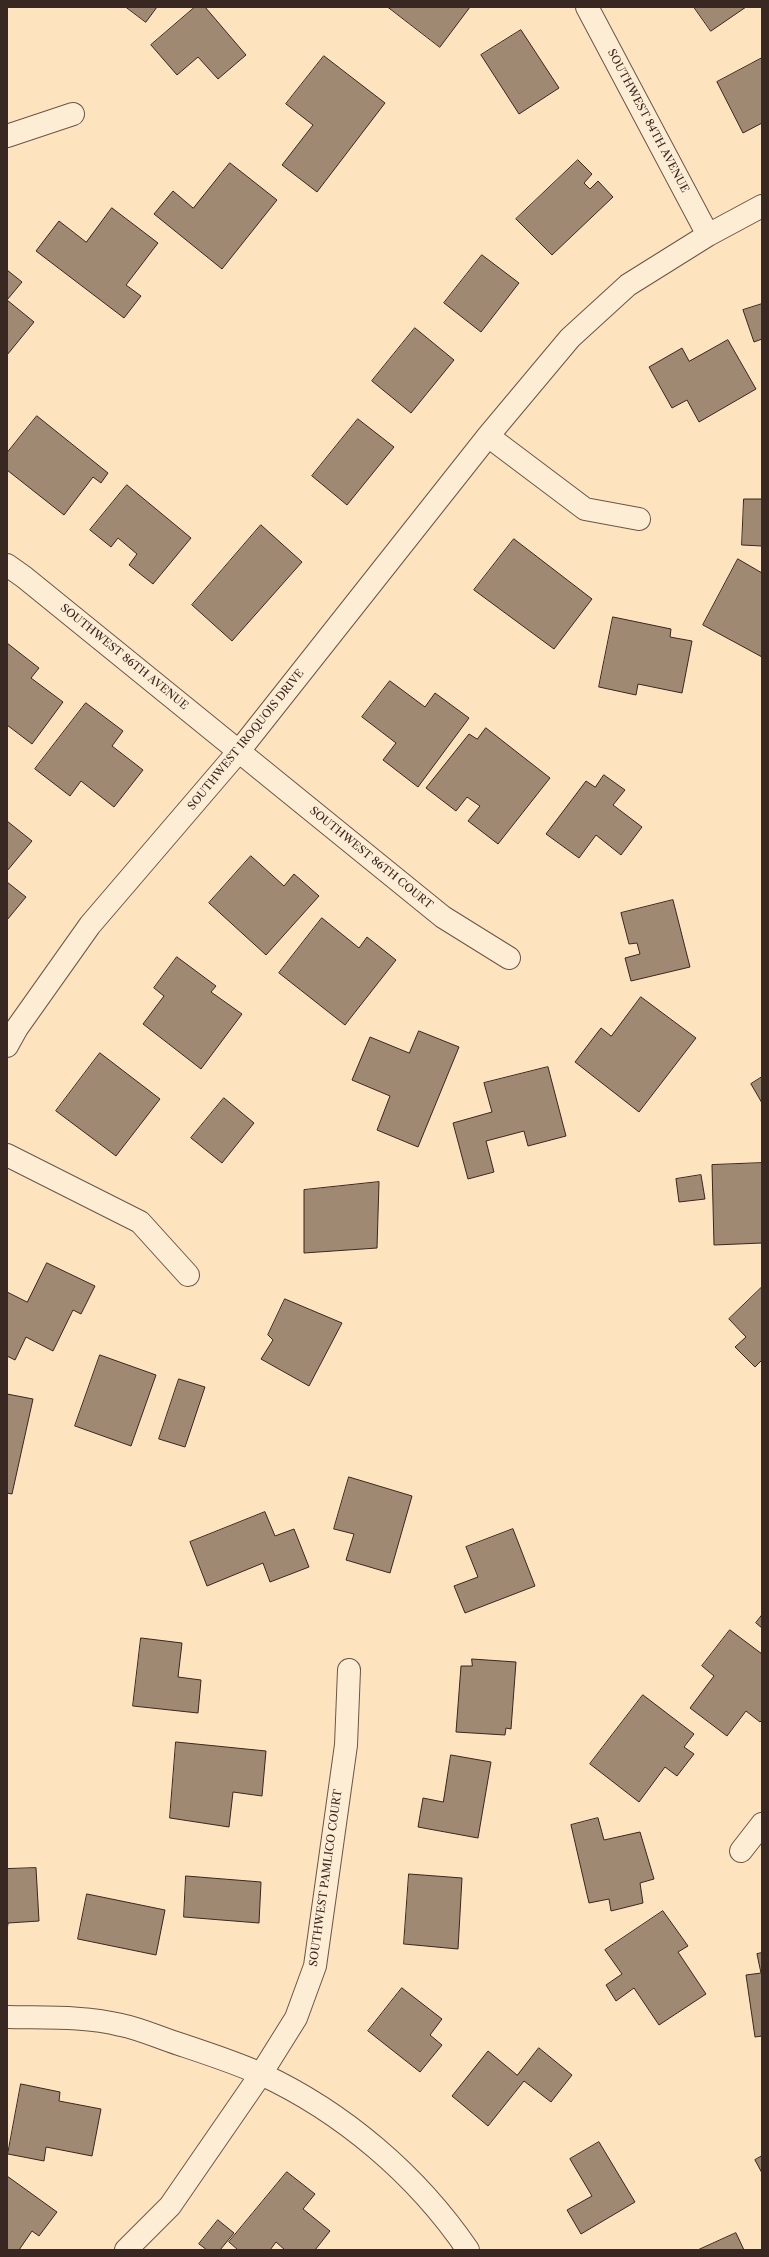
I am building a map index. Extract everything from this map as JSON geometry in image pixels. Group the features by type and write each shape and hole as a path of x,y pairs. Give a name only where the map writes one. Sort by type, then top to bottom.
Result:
{"street":[{"name":"SOUTHWEST 84TH AVENUE","path":"587,7 708,235"},
{"path":"7,136 73,114"},
{"name":"SOUTHWEST IROQUOIS DRIVE","path":"7,1046 17,1028 90,925 239,751 488,436 570,338 628,285 708,235 762,206"},
{"path":"488,436 585,509 639,519"},
{"name":"SOUTHWEST 86TH AVENUE","path":"7,565 24,577 239,751"},
{"name":"SOUTHWEST 86TH COURT","path":"239,751 443,917 509,958"},
{"path":"7,1155 140,1222 188,1275"},
{"name":"SOUTHWEST PAMLICO COURT","path":"126,2250 170,2206 262,2074 296,2018 315,1966 346,1745 349,1670"},
{"path":"741,1851 762,1824"},
{"path":"7,2018 64,2018 121,2025 221,2058 262,2074 323,2110 388,2157 449,2222 468,2250"}],"building":[{"path":"126,7 157,7 146,22"},
{"path":"195,7 205,7 246,55 218,79 198,57 177,75 151,45"},
{"path":"388,7 470,7 440,47"},
{"path":"694,7 746,7 711,31"},
{"path":"521,30 559,88 519,114 481,55"},
{"path":"324,56 385,103 317,192 282,165 313,125 286,104"},
{"path":"762,58 762,123 743,133 717,82"},
{"path":"578,160 592,174 584,183 590,189 598,181 613,197 552,255 516,219"},
{"path":"230,163 277,200 222,269 154,214 173,191 193,208"},
{"path":"112,208 158,243 126,285 141,296 124,318 36,251 59,221 86,242"},
{"path":"482,255 519,283 481,332 444,303"},
{"path":"7,270 22,282 7,300"},
{"path":"7,300 34,322 7,355"},
{"path":"762,304 762,339 754,342 743,310"},
{"path":"415,328 454,360 411,413 372,381"},
{"path":"728,340 756,389 699,422 687,400 672,408 649,367 682,348 689,361"},
{"path":"37,416 108,473 101,483 93,477 64,515 7,470 7,453"},
{"path":"358,419 394,447 347,505 312,476"},
{"path":"127,485 191,538 153,584 129,565 137,554 118,538 111,547 90,530"},
{"path":"744,499 762,499 762,546 742,545"},
{"path":"261,525 302,562 232,641 192,605"},
{"path":"514,539 592,599 554,649 474,590"},
{"path":"738,559 762,573 762,657 703,625"},
{"path":"613,617 671,629 670,637 692,641 682,693 638,684 636,695 599,687"},
{"path":"7,643 39,668 31,678 63,702 32,744 7,725"},
{"path":"390,681 425,707 435,693 469,718 418,787 383,760 396,743 362,717"},
{"path":"86,703 123,731 112,746 143,770 114,807 81,781 70,796 35,769"},
{"path":"486,728 550,778 498,844 468,821 480,806 467,797 456,811 426,788 469,734 477,739"},
{"path":"604,775 625,790 613,805 642,827 621,855 596,835 579,858 546,834 586,781 595,787"},
{"path":"7,821 32,841 7,871"},
{"path":"251,856 284,886 294,874 319,896 266,955 209,903"},
{"path":"7,882 26,897 7,920"},
{"path":"673,900 690,967 631,981 625,958 640,954 637,943 629,944 621,913"},
{"path":"322,918 359,948 367,937 396,960 345,1025 279,973"},
{"path":"177,957 216,986 211,992 242,1014 201,1069 143,1024 164,996 154,988"},
{"path":"641,997 696,1038 639,1112 575,1062 601,1028 611,1036"},
{"path":"419,1031 459,1047 418,1147 377,1130 390,1096 352,1080 370,1037 409,1053"},
{"path":"100,1053 160,1099 116,1156 56,1111"},
{"path":"548,1067 566,1136 528,1146 524,1131 486,1141 494,1172 468,1179 453,1123 492,1112 484,1083"},
{"path":"762,1077 762,1103 751,1084"},
{"path":"224,1098 254,1123 222,1163 191,1138"},
{"path":"762,1163 762,1243 714,1245 712,1165"},
{"path":"701,1175 705,1199 679,1202 676,1179"},
{"path":"379,1182 377,1248 304,1253 304,1190"},
{"path":"47,1263 95,1286 81,1314 73,1310 53,1351 26,1337 15,1360 7,1356 7,1292 27,1302"},
{"path":"762,1287 762,1360 755,1367 735,1347 746,1337 729,1319"},
{"path":"285,1299 342,1323 309,1386 261,1359 273,1340 268,1335"},
{"path":"100,1355 156,1375 131,1446 75,1426"},
{"path":"179,1379 205,1387 185,1447 159,1439"},
{"path":"7,1394 33,1399 12,1494 7,1493"},
{"path":"349,1477 412,1496 390,1573 346,1560 354,1534 334,1529"},
{"path":"265,1512 275,1536 294,1529 309,1567 270,1582 263,1563 207,1586 190,1542"},
{"path":"513,1529 535,1586 465,1613 454,1586 478,1577 466,1547"},
{"path":"762,1615 762,1628 756,1623"},
{"path":"730,1630 762,1654 762,1720 760,1722 746,1711 727,1736 690,1708 714,1676 702,1666"},
{"path":"141,1638 182,1643 178,1677 201,1680 198,1713 133,1706"},
{"path":"472,1659 516,1662 511,1729 506,1728 505,1735 456,1732 461,1666 472,1666"},
{"path":"643,1695 694,1734 684,1747 694,1754 677,1776 665,1767 639,1802 590,1764"},
{"path":"176,1742 266,1751 262,1796 233,1792 229,1827 170,1818"},
{"path":"451,1755 491,1762 478,1838 418,1827 423,1798 443,1802"},
{"path":"598,1818 604,1840 640,1832 654,1879 640,1883 643,1903 611,1911 609,1899 589,1903 571,1825"},
{"path":"36,1868 39,1921 8,1923 7,1931 7,1869"},
{"path":"409,1874 462,1878 458,1949 404,1944"},
{"path":"186,1876 261,1882 259,1923 184,1917"},
{"path":"87,1894 165,1910 156,1955 78,1939"},
{"path":"663,1911 688,1946 678,1952 706,1994 659,2025 634,1988 616,2001 606,1985 622,1974 605,1950"},
{"path":"762,1953 762,2036 755,2037 746,1975 761,1973 757,1954"},
{"path":"402,1988 442,2019 430,2035 442,2045 420,2072 368,2031"},
{"path":"539,2048 572,2075 551,2102 524,2081 488,2126 452,2096 488,2051 517,2075"},
{"path":"21,2084 60,2092 59,2101 101,2109 92,2156 46,2147 44,2161 8,2154"},
{"path":"599,2142 635,2202 581,2234 567,2210 592,2196 570,2159"},
{"path":"762,2156 762,2173 755,2160"},
{"path":"287,2172 315,2194 303,2209 330,2231 315,2250 285,2250 276,2242 270,2250 238,2250 229,2242"},
{"path":"7,2176 57,2212 39,2236 32,2231 19,2250 7,2250"},
{"path":"218,2220 234,2233 220,2250 207,2250 199,2244"},
{"path":"736,2233 744,2250 698,2250"}]}
